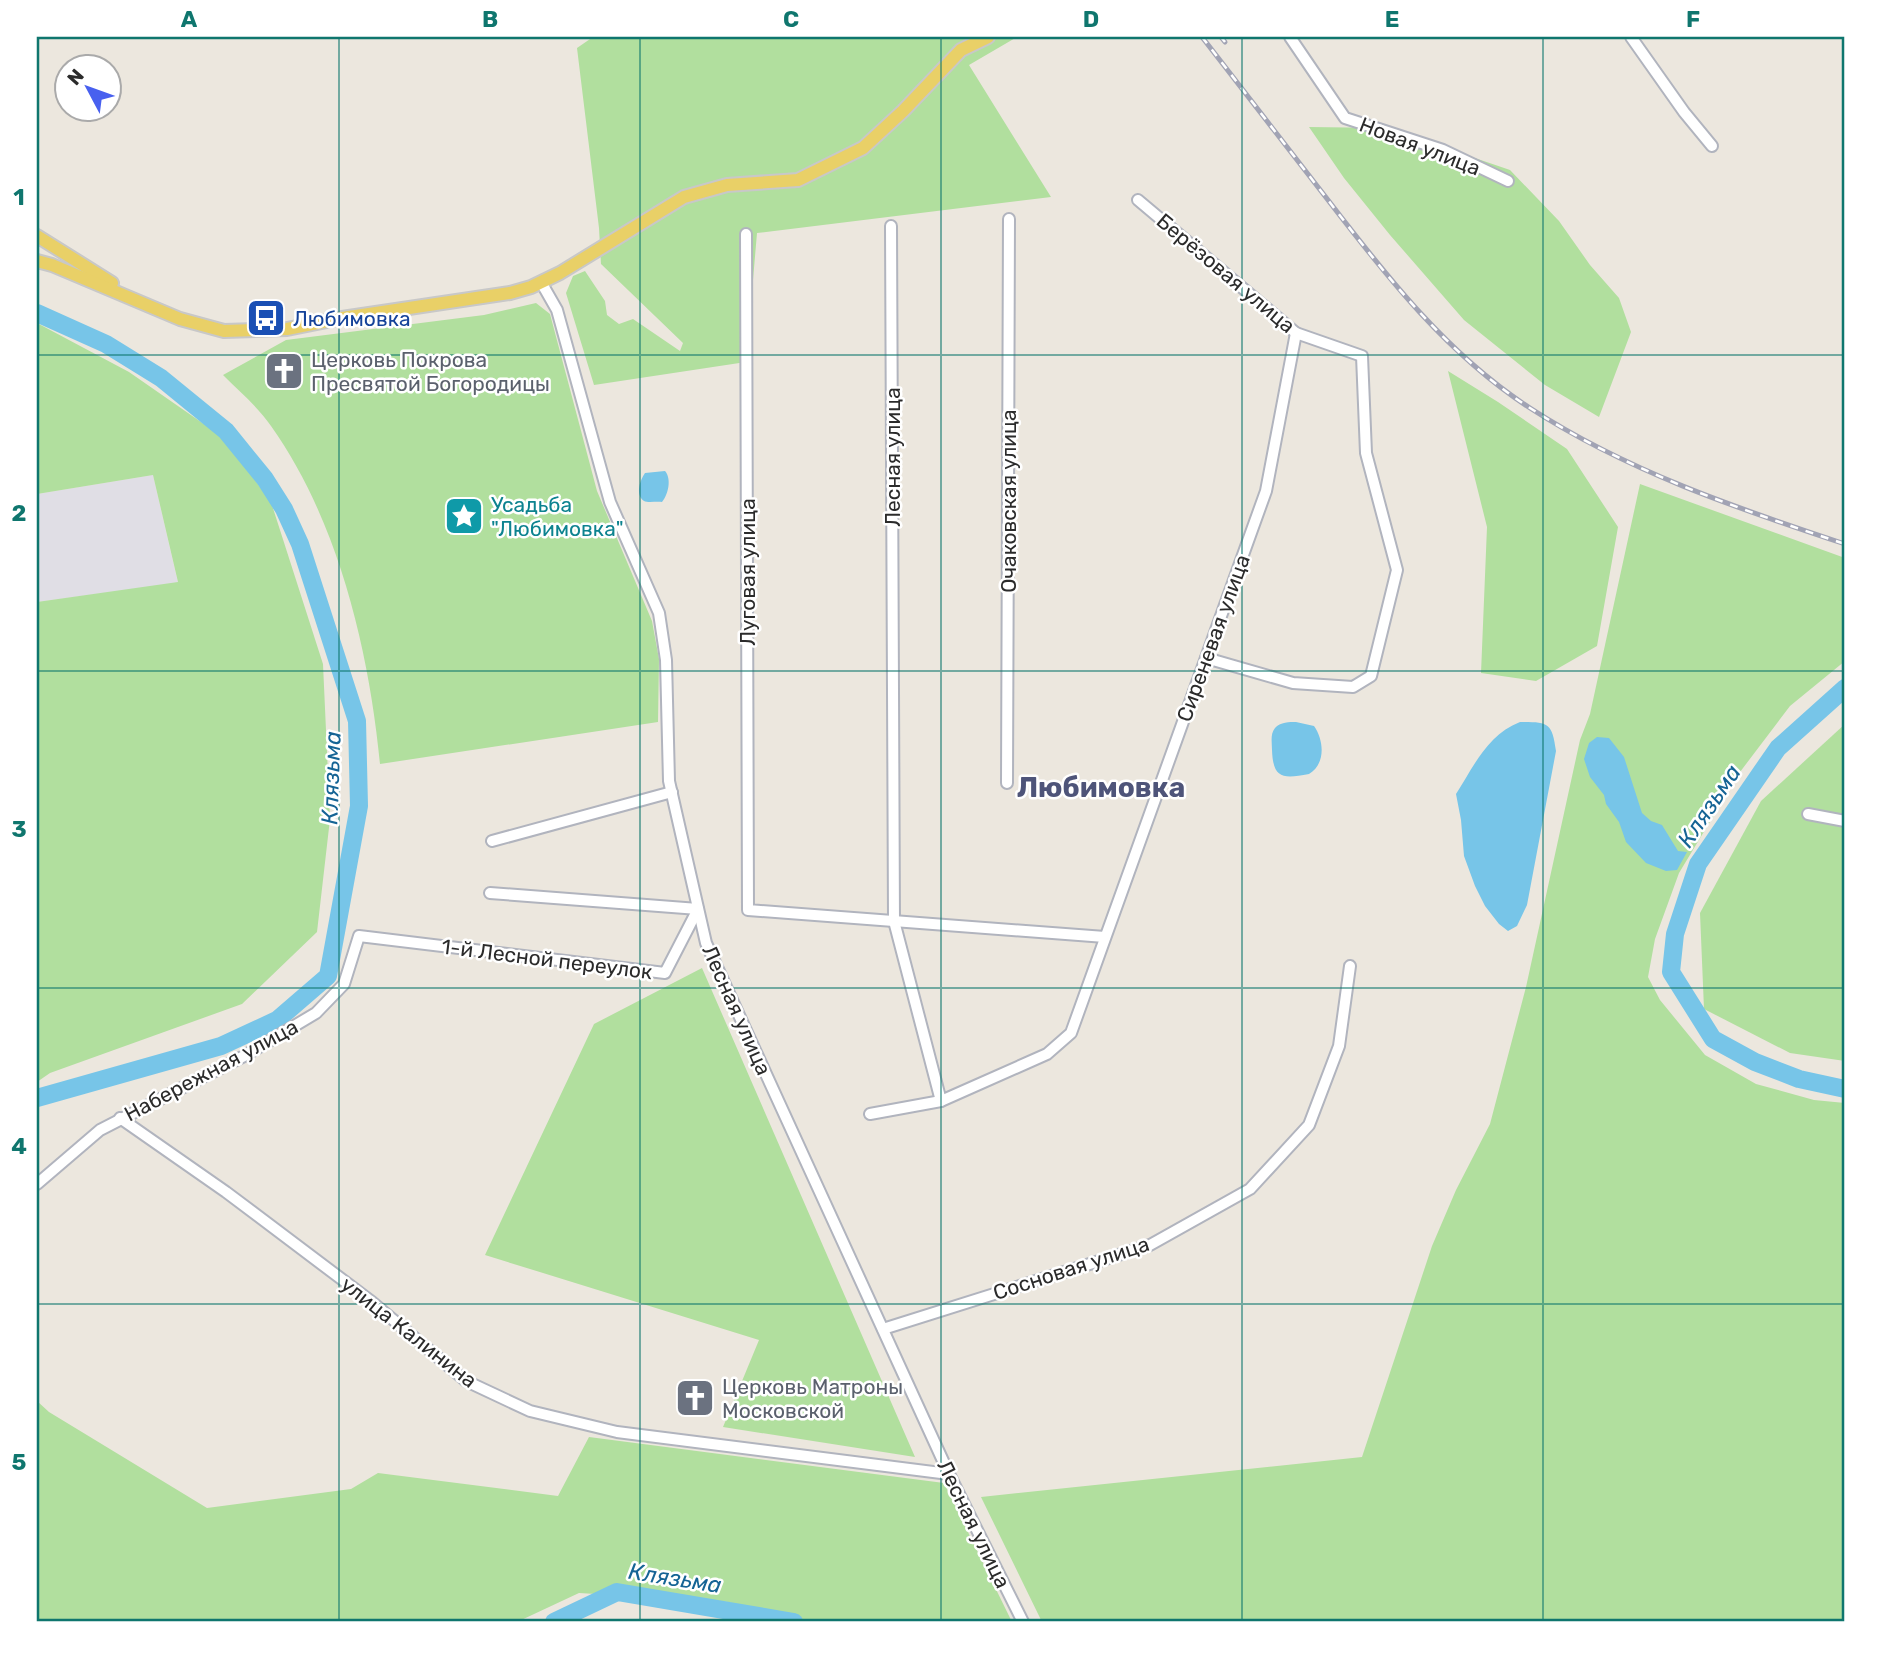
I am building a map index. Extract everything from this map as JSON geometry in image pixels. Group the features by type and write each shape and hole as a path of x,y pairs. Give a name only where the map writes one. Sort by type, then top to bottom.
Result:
{"main road":[{"path":"37,261 197,325 224,331 287,329 510,293 541,282 684,197 727,186 798,180 863,148 903,111 961,50 988,37"},
{"path":"37,236 148,304"}],"street":[{"name":"Новая улица","path":"1290,37 1345,118 1443,150 1508,181"},
{"path":"1631,37 1684,112 1712,146"},
{"name":"Берёзовая улица","path":"1138,200 1296,333 1362,356 1366,453 1397,570 1371,676 1353,687 1293,683 1206,658"},
{"name":"Очаковская улица","path":"1007,783 1009,219"},
{"name":"Лесная улица","path":"891,226 894,921 941,1101"},
{"name":"Луговая улица","path":"746,234 748,911 894,921"},
{"name":"Лесная улица","path":"541,282 557,310 610,502 659,614 666,660 669,780 706,943 949,1474 1023,1622"},
{"name":"Сиреневая улица","path":"870,1114 941,1101 1047,1054 1071,1032 1266,491 1296,333"},
{"path":"492,841 672,792"},
{"path":"1808,814 1845,821"},
{"path":"490,893 698,909"},
{"name":"1-й Лесной переулок","path":"359,936 664,973 698,909"},
{"path":"894,921 1105,937"},
{"name":"Набережная улица","path":"37,1184 100,1130 244,1056 316,1013 344,984 359,936"},
{"name":"Сосновая улица","path":"883,1329 1150,1245 1250,1189 1309,1125 1339,1046 1350,966"},
{"name":"улица Калинина","path":"120,1118 226,1192 372,1302 466,1381 530,1410 617,1432 949,1474"}],"shaded area":[{"path":"153,475 178,583 37,602 37,494"}],"green space":[{"path":"593,37 1017,37 969,65 1051,197 757,233 746,362 594,385 566,293 573,276 585,271 605,301 607,315 619,324 633,319 680,351 683,343 601,264 577,48"},
{"path":"1309,127 1387,128 1510,170 1559,221 1590,265 1619,298 1631,332 1599,417 1545,385 1464,320 1344,178"},
{"name":"Усадьба \"Любимовка\"","path":"536,303 550,314 597,491 652,621 659,659 658,722 380,764 368,676 332,544 315,502 271,426 223,375 286,340 484,315"},
{"path":"37,323 129,372 224,438 271,502 323,664 330,819 317,932 242,1004 50,1073 37,1082 37,602 178,582 153,475 37,494"},
{"path":"1448,371 1567,449 1618,527 1597,646 1536,681 1481,673 1487,527"},
{"path":"1640,484 1845,558 1845,661 1790,706 1740,772 1679,873 1655,939 1648,977 1660,1000 1705,1055 1756,1084 1814,1100 1845,1103 1845,1622 1042,1622 981,1497 1362,1457 1432,1246 1456,1190 1490,1124 1526,987 1580,740 1590,714"},
{"path":"1845,724 1845,1061 1790,1053 1704,1009 1700,913 1761,801"},
{"path":"702,968 915,1457 723,1427 759,1340 485,1255 594,1024"},
{"path":"37,1401 49,1412 207,1508 351,1489 378,1473 558,1496 589,1437 944,1483 1012,1622 808,1622 728,1602 579,1593 517,1622 37,1622"}],"water":[{"path":"665,471 669,482 662,502 644,501 639,491 645,473"},
{"path":"1296,722 1314,726 1320,738 1321,758 1315,770 1309,774 1281,775 1277,772 1273,760 1273,730 1285,723"},
{"path":"1520,722 1537,722 1547,726 1553,734 1556,751 1527,905 1517,926 1508,931 1485,906 1475,886 1464,856 1456,794 1490,743"},
{"path":"1597,737 1609,738 1624,757 1642,813 1651,821 1662,825 1678,851 1687,852 1677,870 1666,871 1646,863 1626,842 1619,822 1590,777 1584,759 1589,743"}],"waterway":[{"name":"Клязьма","path":"37,313 106,344 161,378 226,431 265,479 284,509 300,544 357,721 359,806 328,976 277,1020 221,1046 37,1098"},
{"name":"Клязьма","path":"1845,688 1778,748 1698,864 1675,934 1671,972 1713,1039 1755,1062 1799,1079 1845,1089"},
{"name":"Клязьма","path":"554,1622 617,1592 794,1622"}],"railway":[{"path":"1202,37 1396,286 1446,339 1500,387 1567,430 1644,469 1723,502 1845,544"},
{"path":"1221,37 1225,42"}],"place":[{"name":"Любимовка","path":"266,318"},
{"name":"Церковь Покрова Пресвятой Богородицы","path":"284,371"},
{"name":"Усадьба \"Любимовка\"","path":"464,516"},
{"name":"Церковь Матроны Московской","path":"695,1398"}],"district":[{"name":"Любимовка","path":"1101,787"}]}
